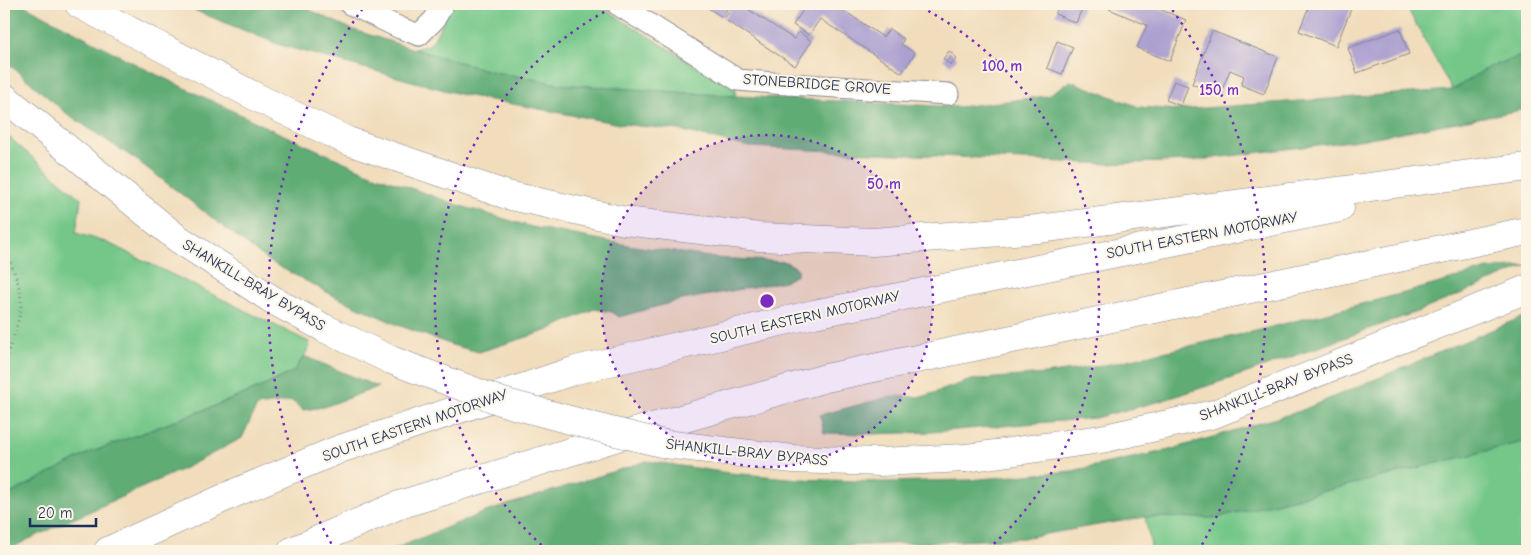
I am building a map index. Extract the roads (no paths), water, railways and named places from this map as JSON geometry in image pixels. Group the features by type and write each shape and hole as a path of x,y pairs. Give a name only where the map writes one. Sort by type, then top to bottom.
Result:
{"highway":[{"path":"79,4 262,100 348,141 498,192 570,210 625,221 758,237 873,242 1038,229 1527,169"},
{"name":"SHANKILL-BRAY BYPASS","path":"4,96 177,238 276,302 326,329 391,360 503,402 665,444 793,459 880,462 966,458 1102,439 1214,414 1527,289"},
{"name":"SOUTH EASTERN MOTORWAY","path":"108,551 237,492 340,449 576,370 814,314 1527,169"},
{"path":"292,551 399,505 621,436 826,378 1527,231"}],"street":[{"path":"350,4 419,35 434,20 443,4"},
{"name":"STONEBRIDGE GROVE","path":"617,4 738,80 773,84 948,94"}]}
